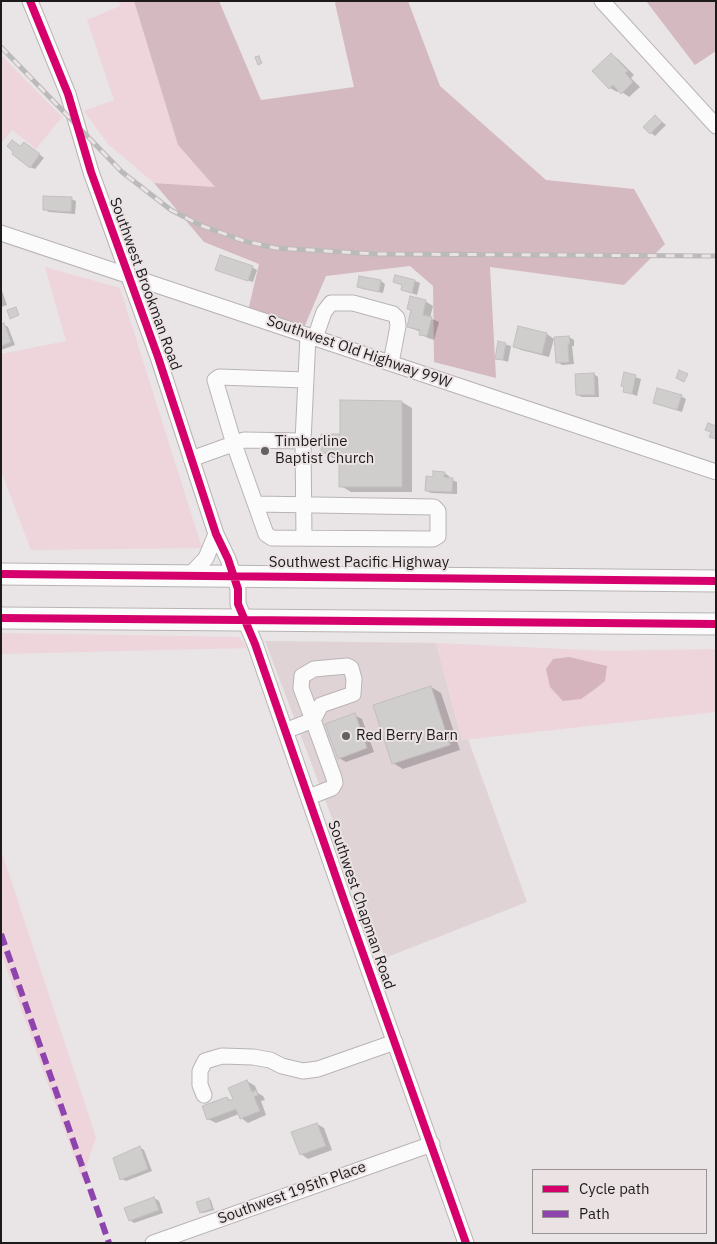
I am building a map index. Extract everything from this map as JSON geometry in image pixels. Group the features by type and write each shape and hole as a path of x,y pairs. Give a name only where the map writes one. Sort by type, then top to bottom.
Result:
{"highway":[{"name":"Southwest Pacific Highway","path":"1,574 716,581"},
{"path":"1,618 716,624"}],"street":[{"name":"Southwest Brookman Road","path":"30,1 68,94 91,172 158,357 216,534 234,576"},
{"path":"602,1 716,126"},
{"name":"Southwest Old Highway 99W","path":"1,233 716,472"},
{"path":"304,538 303,441 305,380 312,337 324,312 331,303 353,303 393,314 397,318 398,326 390,363"},
{"path":"256,504 434,507 438,511 438,536 433,539 272,538 266,534 234,444 215,380 219,377 305,380"},
{"path":"191,459 244,440 303,441"},
{"path":"190,575 206,558 216,534"},
{"name":"Southwest Chapman Road","path":"234,576 238,589 238,604 255,644 466,1243"},
{"path":"286,731 312,720 334,778 335,783 332,788 309,797"},
{"path":"204,1094 200,1085 200,1071 205,1061 214,1058 222,1056 253,1057 270,1060 302,1072 318,1069 395,1042"},
{"name":"Southwest 195th Place","path":"153,1243 432,1144"}],"shaded area":[{"path":"119,1 134,1 178,145 216,187 154,183 108,144 84,111 114,100 87,20 120,6"},
{"path":"134,1 219,1 261,100 354,87 335,3 337,1 408,1 440,86 546,180 634,189 665,244 624,285 490,267 496,378 434,362 433,286 410,266 326,276 303,330 248,311 259,264 204,242 154,183 215,187 178,145"},
{"path":"646,1 716,1 716,51 695,65"},
{"path":"1,55 62,117 36,149 12,130 1,144"},
{"path":"45,267 120,288 202,548 31,550 1,471 1,354 66,341"},
{"path":"1,633 239,637 248,648 1,654"},
{"path":"265,641 436,643 462,740 468,739 527,902 385,958"},
{"path":"436,643 607,651 716,649 716,712 462,740"},
{"path":"569,657 607,666 605,681 581,699 563,701 550,687 546,669 553,659"},
{"path":"1,850 96,1137 82,1179 1,953"}],"building":[{"path":"611,53 628,71 625,73 633,82 621,94 613,85 609,89 592,71"},
{"path":"259,56 262,63 258,65 255,57"},
{"path":"655,115 662,122 650,134 643,127"},
{"path":"12,140 20,146 24,142 40,154 30,168 12,154 13,152 7,146"},
{"path":"43,196 72,197 71,212 43,210"},
{"path":"220,255 253,266 248,281 215,270"},
{"path":"395,275 415,280 412,293 401,290 402,285 393,282"},
{"path":"359,276 381,280 379,292 357,287"},
{"path":"410,296 426,300 423,315 432,317 427,336 419,335 420,330 407,327 411,310 407,309"},
{"path":"16,307 19,315 10,319 7,310"},
{"path":"4,323 11,342 1,346 1,324"},
{"path":"518,326 547,333 542,354 513,347"},
{"path":"569,336 569,362 556,363 554,337"},
{"path":"498,341 506,343 503,360 495,359"},
{"path":"679,370 688,374 684,382 676,378"},
{"path":"624,372 636,375 632,394 623,392 624,387 621,386"},
{"path":"594,373 595,395 576,395 575,374"},
{"path":"657,388 682,395 677,410 653,403"},
{"path":"340,400 402,401 402,487 339,487 339,453 321,453 321,434 340,434"},
{"path":"708,423 716,426 716,439 709,437 711,432 705,430"},
{"path":"433,471 445,472 444,477 453,478 452,492 425,491 426,476 433,477"},
{"path":"431,686 450,745 392,764 373,705"},
{"name":"Red Berry Barn","path":"355,713 367,748 338,759 325,724"},
{"path":"247,1080 252,1092 256,1090 258,1095 254,1097 260,1111 240,1119 236,1109 207,1120 202,1106 227,1097 229,1101 233,1099 228,1088"},
{"path":"317,1123 326,1146 300,1155 291,1132"},
{"path":"140,1146 148,1169 120,1180 113,1158"},
{"path":"154,1197 159,1210 129,1221 124,1208"},
{"path":"209,1198 212,1209 200,1213 196,1202"}],"railway":[{"path":"1,47 122,172 171,210 200,225 244,241 276,248 376,254 716,256"}],"marked path":[{"path":"1,934 109,1243"}],"cycle path":[{"path":"30,1 68,94 91,172 158,357 216,534 228,559 238,589 238,604 255,644 466,1243"},
{"path":"1,574 716,581"},
{"path":"1,618 716,624"}],"place":[{"name":"Timberline Baptist Church","path":"265,451"},
{"name":"Red Berry Barn","path":"346,736"}]}
